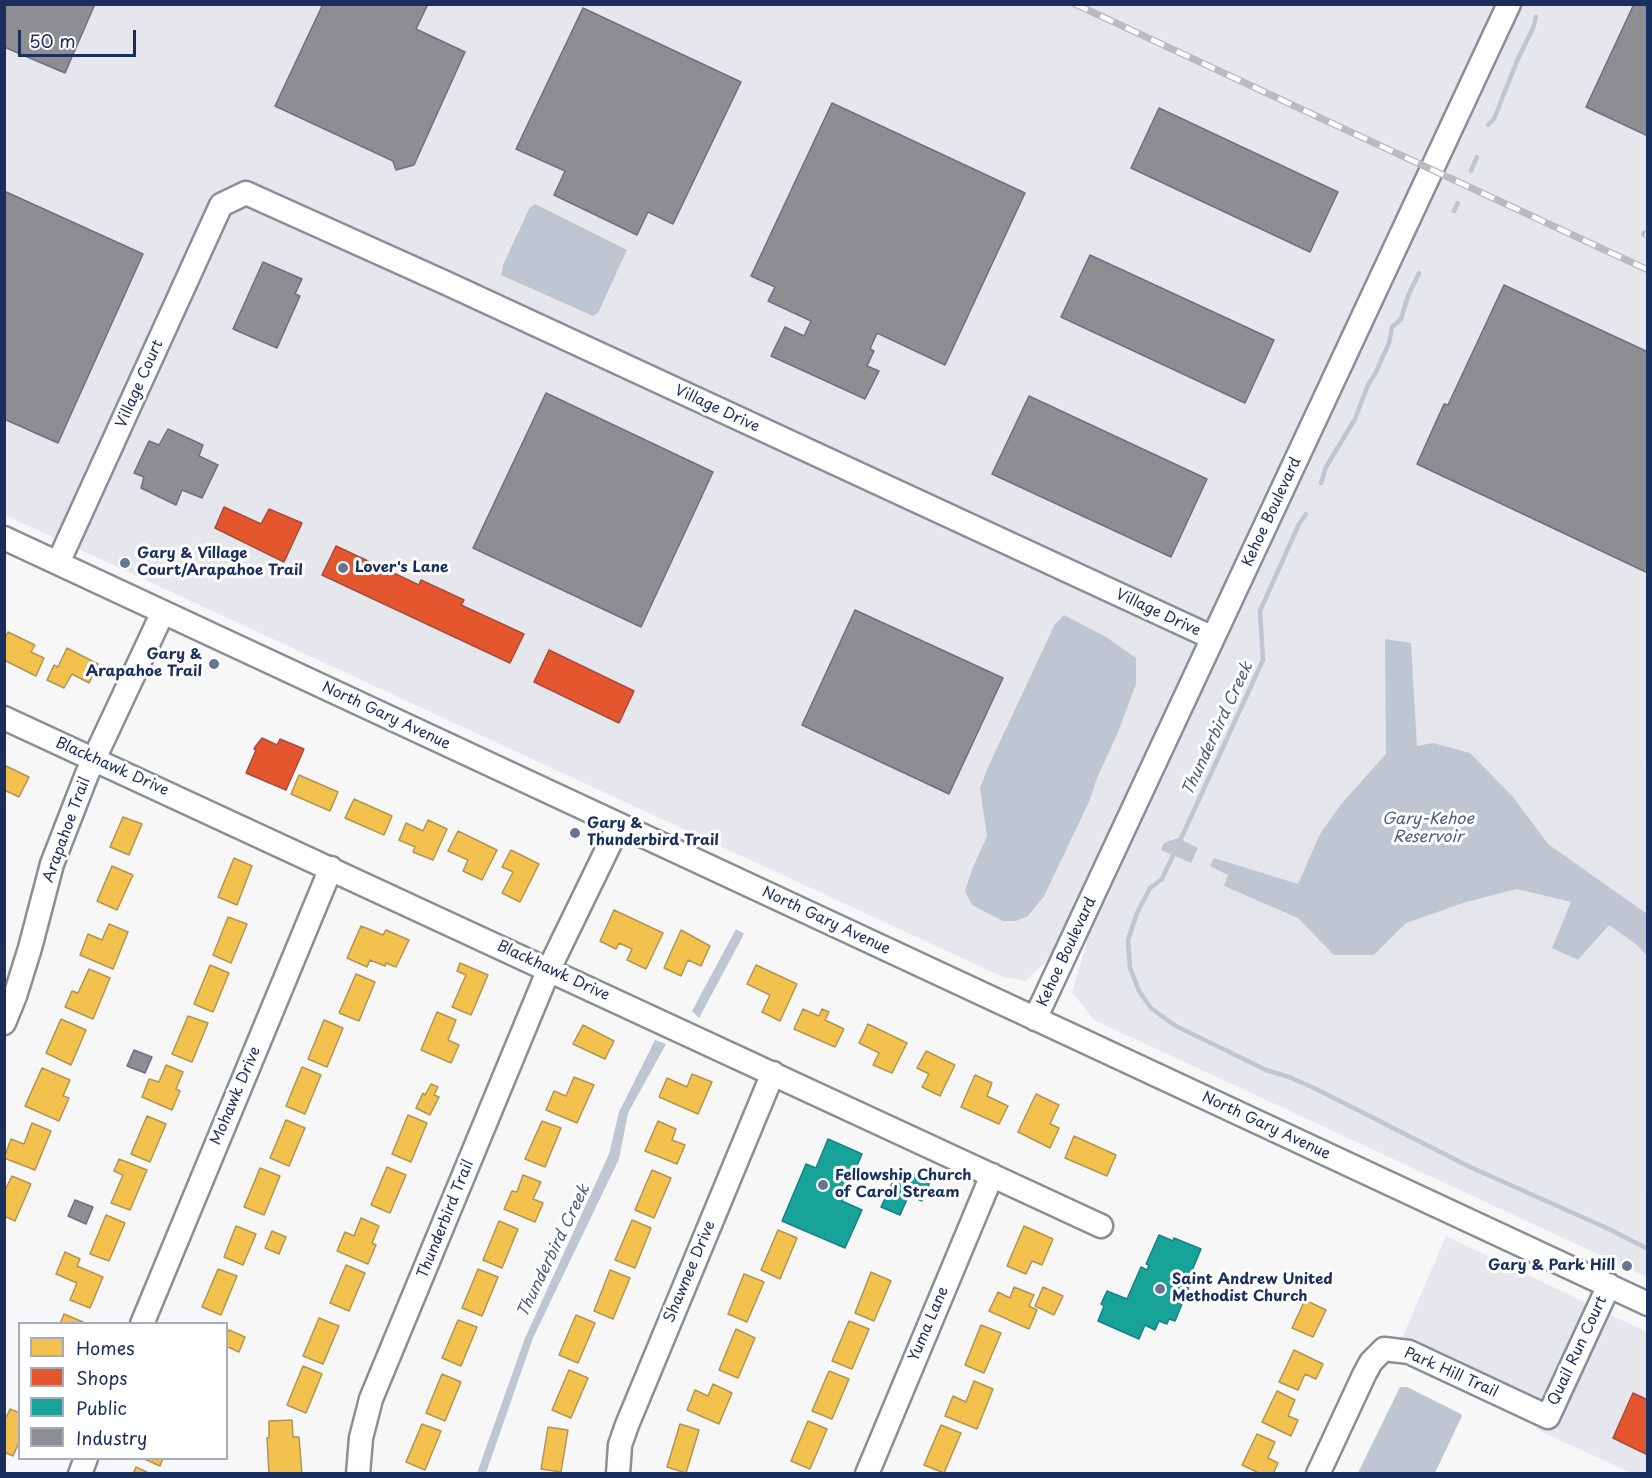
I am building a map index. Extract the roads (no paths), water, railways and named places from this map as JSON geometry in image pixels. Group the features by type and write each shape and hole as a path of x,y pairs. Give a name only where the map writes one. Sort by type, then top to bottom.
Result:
{"street":[{"name":"Kehoe Boulevard","path":"1035,1019 1509,4"},
{"name":"Village Drive","path":"221,205 246,193 1213,638"},
{"name":"Village Court","path":"57,563 221,205"},
{"name":"North Gary Avenue","path":"4,538 1647,1304"},
{"name":"Arapahoe Trail","path":"4,1023 30,948 52,864 94,759 163,612"},
{"name":"Blackhawk Drive","path":"4,718 1101,1226"},
{"name":"Thunderbird Trail","path":"358,1473 361,1438 371,1398 549,969 619,825"},
{"name":"Mohawk Drive","path":"142,1322 331,868"},
{"name":"Shawnee Drive","path":"618,1473 620,1445 627,1425 773,1073"},
{"name":"Yuma Lane","path":"867,1473 992,1175"},
{"name":"Quail Run Court","path":"1548,1417 1609,1286"},
{"name":"Park Hill Trail","path":"1318,1473 1371,1362 1384,1348 1409,1352 1548,1417"}],"water":[{"path":"535,204 627,250 598,313 593,316 501,275 503,265 529,209"},
{"path":"1064,615 1106,637 1136,658 1136,684 1089,802 1044,896 1028,916 1016,921 1003,921 972,905 965,891 987,836 980,788 1055,624"},
{"name":"Gary-Kehoe Reservoir","path":"1385,639 1411,643 1417,746 1433,743 1470,753 1513,797 1548,844 1647,914 1647,956 1637,945 1609,925 1578,960 1552,948 1571,902 1517,889 1466,902 1406,923 1374,955 1334,955 1298,918 1224,886 1228,875 1210,866 1214,858 1298,884 1320,834 1342,803 1386,754"},
{"path":"1178,838 1198,848 1191,863 1161,850 1164,843"},
{"path":"736,929 744,934 699,1018 692,1011"},
{"path":"655,1040 666,1044 628,1113 619,1159 533,1338 486,1473 477,1473 525,1338 609,1154 619,1112"},
{"path":"1400,1387 1407,1387 1462,1416 1435,1473 1358,1473"}],"waterway":[{"name":"Thunderbird Creek","path":"1488,125 1494,119 1536,17"},
{"name":"Thunderbird Creek","path":"1471,171 1477,157"},
{"name":"Thunderbird Creek","path":"1454,211 1458,203"},
{"name":"Thunderbird Creek","path":"1321,483 1326,467 1355,419 1368,385 1389,343 1392,327 1401,319 1408,296 1419,273"},
{"name":"Thunderbird Creek","path":"1179,843 1263,660 1260,611 1299,524 1306,514"},
{"path":"1175,851 1162,879 1150,888 1137,913 1128,940 1130,968 1139,991 1151,1008 1174,1025 1266,1070 1316,1089 1470,1167 1609,1229 1648,1249"}],"railway":[{"path":"1075,4 1648,270"}],"place":[{"name":"Gary & Village Court/Arapahoe Trail","path":"125,563"},
{"name":"Lover's Lane","path":"343,568"},
{"name":"Gary & Arapahoe Trail","path":"214,664"},
{"name":"Gary & Thunderbird Trail","path":"575,833"},
{"name":"Fellowship Church of Carol Stream","path":"823,1185"},
{"name":"Gary & Park Hill","path":"1627,1266"},
{"name":"Saint Andrew United Methodist Church","path":"1160,1289"}]}
